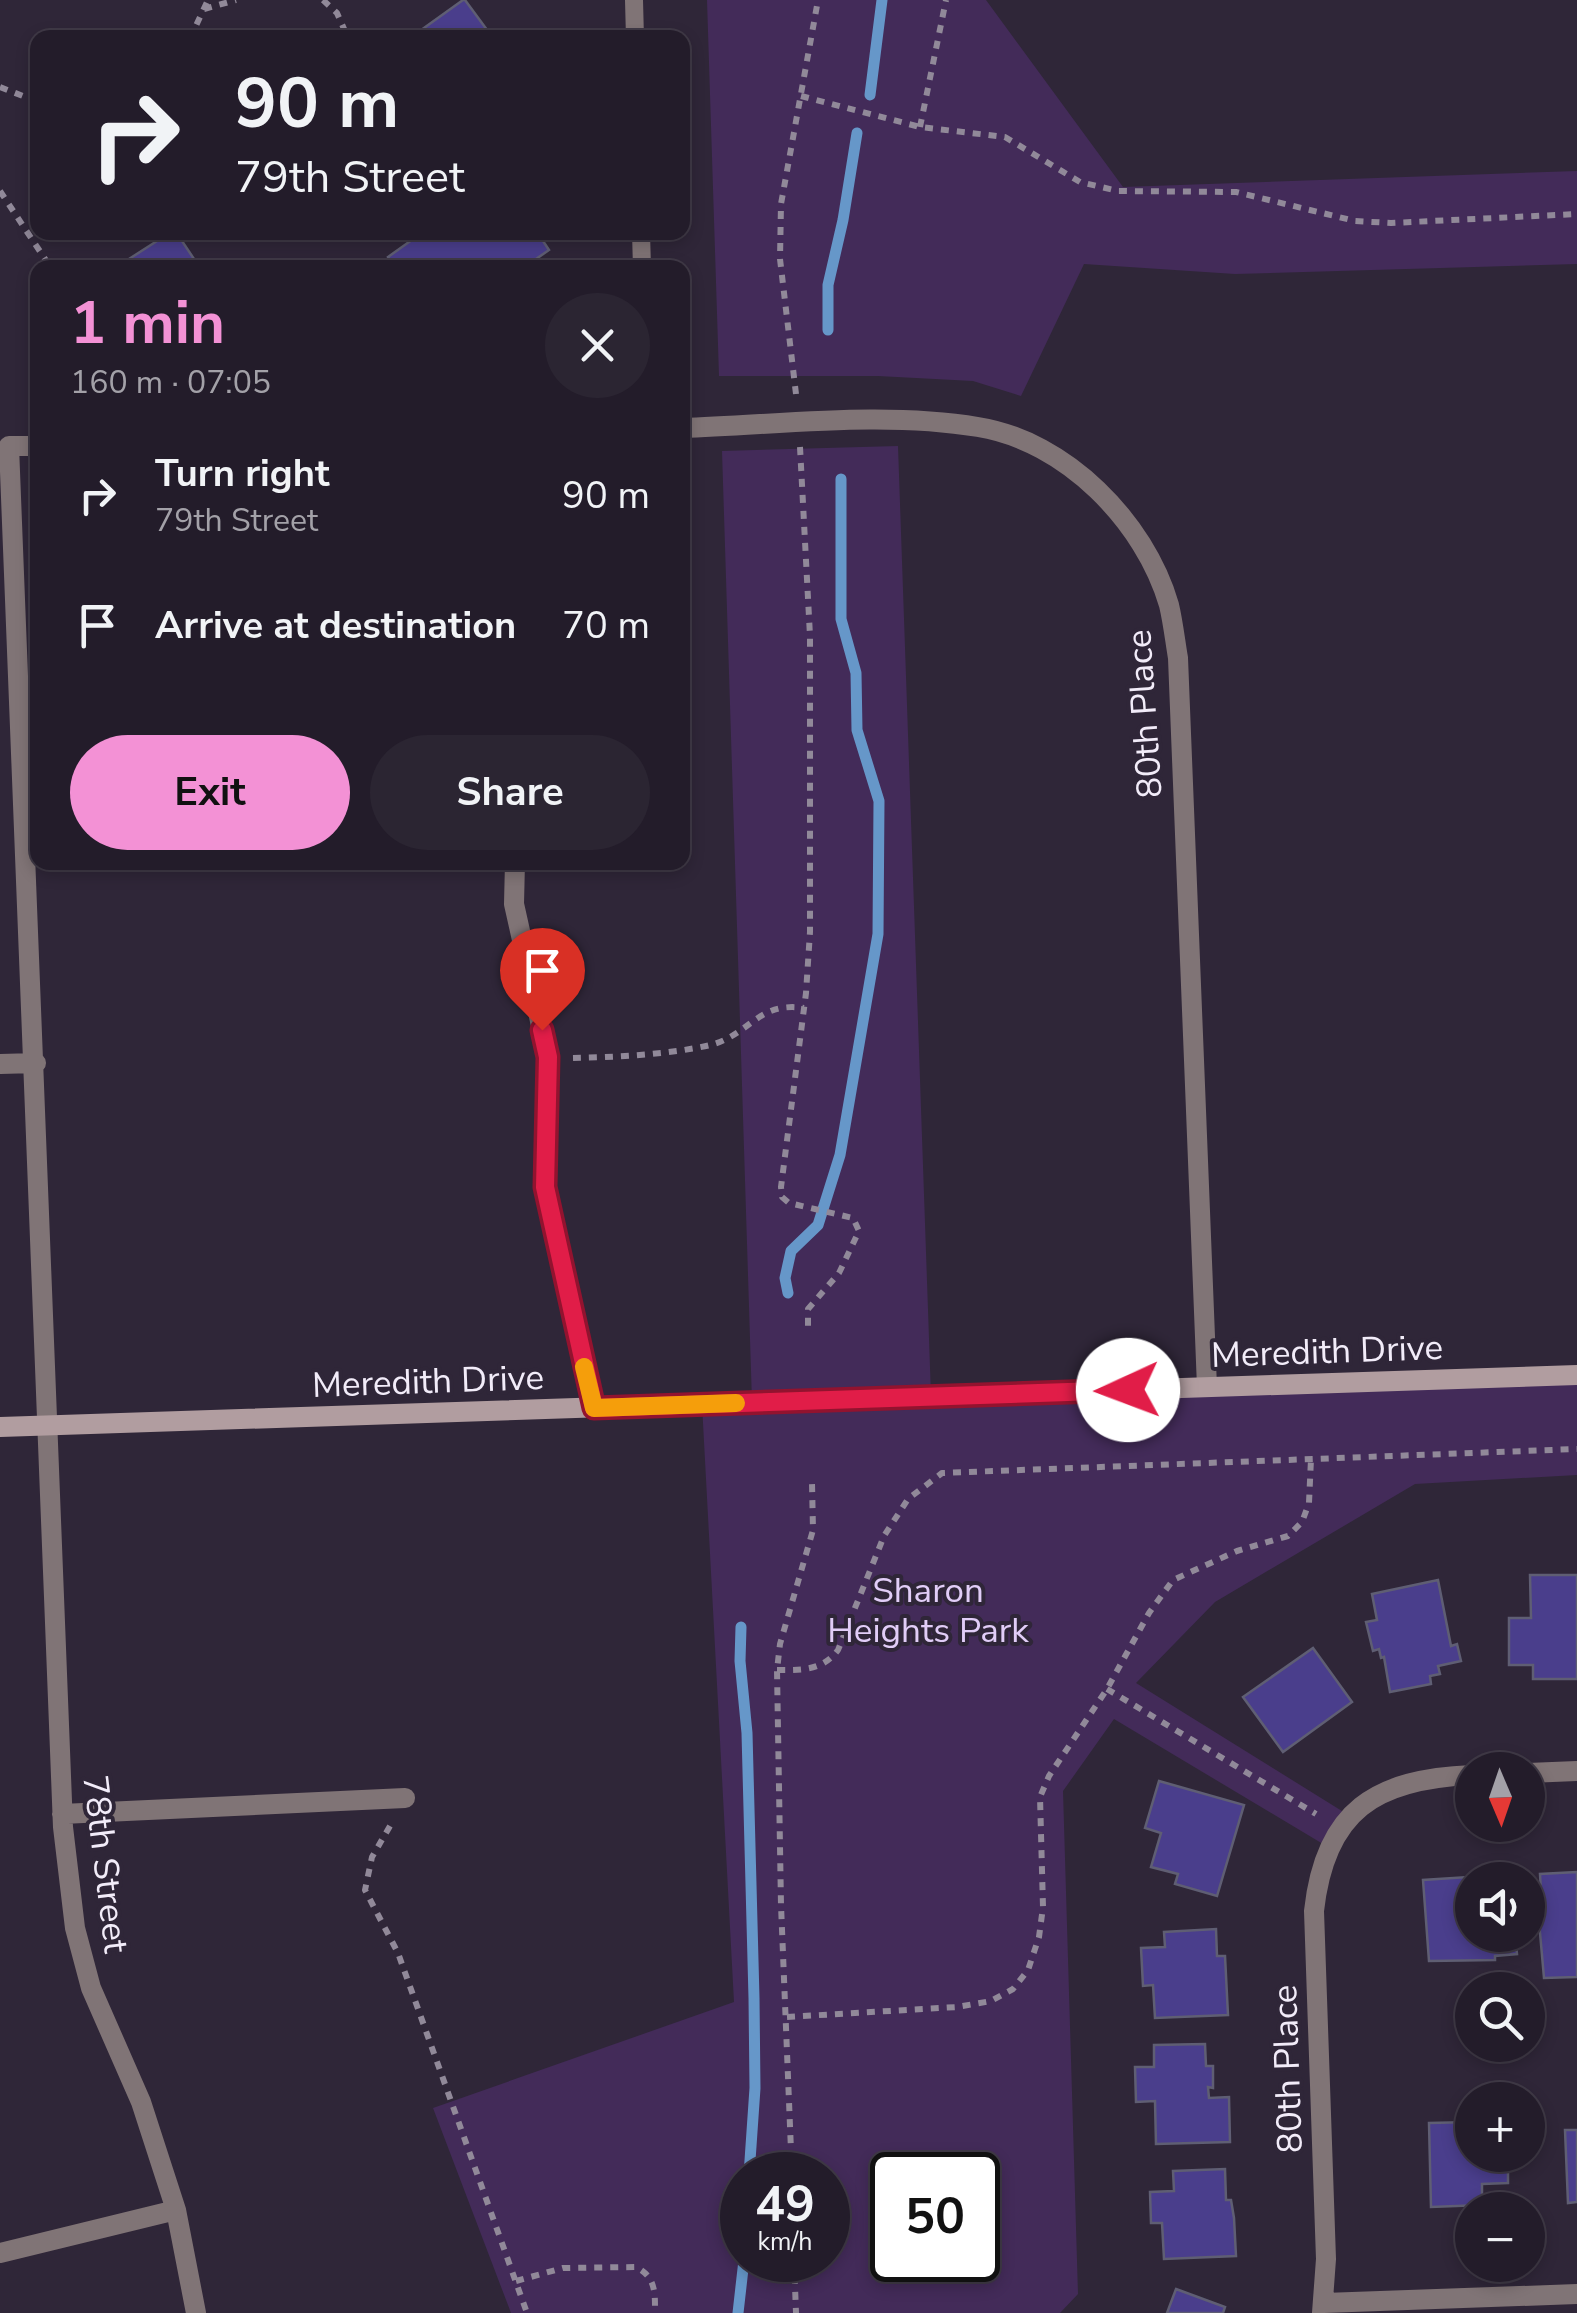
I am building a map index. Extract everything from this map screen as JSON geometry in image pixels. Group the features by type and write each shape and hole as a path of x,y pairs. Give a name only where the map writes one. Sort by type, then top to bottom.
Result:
{"main road":[{"name":"Meredith Drive","path":"0,1427 1577,1375"}],"street":[{"name":"80th Place","path":"690,428 900,420 981,427 1032,445 1078,473 1118,510 1148,554 1168,605 1178,658 1207,1387"},
{"path":"5,440 30,445"},
{"name":"78th Street","path":"5,440 36,1062 62,1814 75,1928 91,1988 141,2102 176,2210 196,2313"},
{"path":"514,870 514,904 548,1059 545,1187 594,1408"},
{"path":"0,1064 36,1062"},
{"path":"1545,1772 1577,1771"},
{"path":"1341,1828 1376,1796 1408,1781 1455,1777"},
{"path":"62,1814 405,1798"},
{"name":"80th Place","path":"1323,2308 1326,2259 1314,1911 1318,1877 1328,1847 1341,1828"},
{"path":"0,2253 176,2210"},
{"path":"1323,2308 1577,2294"}],"lane":[{"path":"634,0 635,30"}],"path":[{"path":"192,30 208,0"},
{"path":"204,9 236,0"},
{"path":"324,0 337,13 344,30"},
{"path":"808,1332 808,1309 839,1273 859,1231 853,1218 789,1203 780,1187 810,932 810,636 798,424 780,259 780,204 818,0"},
{"path":"920,127 946,0"},
{"path":"3,90 30,99"},
{"path":"800,96 920,127 1005,137 1080,182 1118,191 1236,192 1354,221 1373,222 1577,214"},
{"path":"0,191 30,236"},
{"path":"548,1059 705,1046 730,1040 772,1009 804,1008"},
{"path":"778,1670 806,1670 828,1663 838,1650 884,1536 908,1500 942,1473 1577,1449"},
{"path":"787,2017 957,2007 992,2001 1013,1989 1028,1970 1039,1937 1043,1907 1040,1797 1049,1776 1173,1580 1237,1552 1288,1536 1302,1522 1309,1502 1310,1459"},
{"path":"791,2152 781,1904 778,1670 780,1644 814,1530 812,1483"},
{"path":"1107,1689 1341,1828"},
{"path":"405,1798 372,1856 365,1890 398,1953 527,2313"},
{"path":"516,2282 562,2268 636,2267 646,2272 654,2284 656,2313"},
{"path":"795,2282 796,2313"}],"green space":[{"path":"707,0 986,0 1123,187 1577,171 1577,264 1235,274 1084,264 1021,396 973,381 878,376 719,376"},
{"name":"Sharon Heights Park","path":"898,446 931,1396 1577,1375 1577,1475 1415,1484 1215,1602 1136,1683 1350,1816 1328,1847 1114,1719 1063,1791 1078,2294 1060,2313 511,2313 433,2108 734,2002 702,1404 752,1402 722,451"}],"building":[{"path":"463,0 487,30 421,30"},
{"path":"159,240 181,240 195,260 127,260"},
{"path":"412,240 542,240 549,250 535,260 388,257"},
{"path":"1530,1575 1577,1575 1577,1679 1533,1679 1533,1665 1509,1665 1509,1618 1531,1618"},
{"path":"1438,1580 1451,1646 1457,1644 1461,1661 1438,1666 1440,1674 1430,1676 1431,1684 1390,1692 1384,1657 1381,1658 1379,1649 1373,1651 1366,1622 1377,1620 1372,1594"},
{"path":"1313,1648 1352,1702 1283,1752 1243,1697"},
{"path":"1159,1781 1244,1805 1217,1896 1175,1884 1178,1874 1151,1867 1161,1833 1145,1828"},
{"path":"1577,1872 1577,1977 1545,1978 1542,1952 1545,1952 1545,1874"},
{"path":"1455,1878 1455,1952 1517,1954 1495,1956 1495,1960 1429,1961 1423,1880"},
{"path":"1216,1929 1217,1956 1225,1956 1228,2015 1155,2018 1153,1985 1143,1986 1141,1948 1165,1947 1164,1932"},
{"path":"1205,2044 1206,2066 1213,2066 1209,2098 1229,2097 1230,2142 1156,2144 1155,2101 1136,2102 1135,2067 1154,2067 1154,2045"},
{"path":"1455,2122 1455,2172 1508,2172 1508,2183 1482,2184 1482,2192 1455,2192 1455,2206 1431,2207 1429,2123"},
{"path":"1565,2130 1577,2130 1577,2202 1568,2203"},
{"path":"1225,2169 1236,2256 1164,2259 1162,2223 1151,2223 1150,2192 1174,2191 1173,2171"},
{"path":"1176,2289 1225,2307 1223,2313 1167,2313"}],"waterway":[{"path":"870,95 882,0"},
{"path":"828,330 828,285 857,133"},
{"path":"788,1293 785,1278 791,1251 818,1225 840,1155 878,934 879,801 857,730 856,673 841,619 841,479"},
{"path":"741,1627 754,1998 751,2152"},
{"path":"738,2313 742,2282"}],"slow traffic":[{"path":"584,1367 594,1408 736,1403"}],"route":[{"path":"542,1030 548,1057 545,1187 594,1408 1128,1390"}]}
